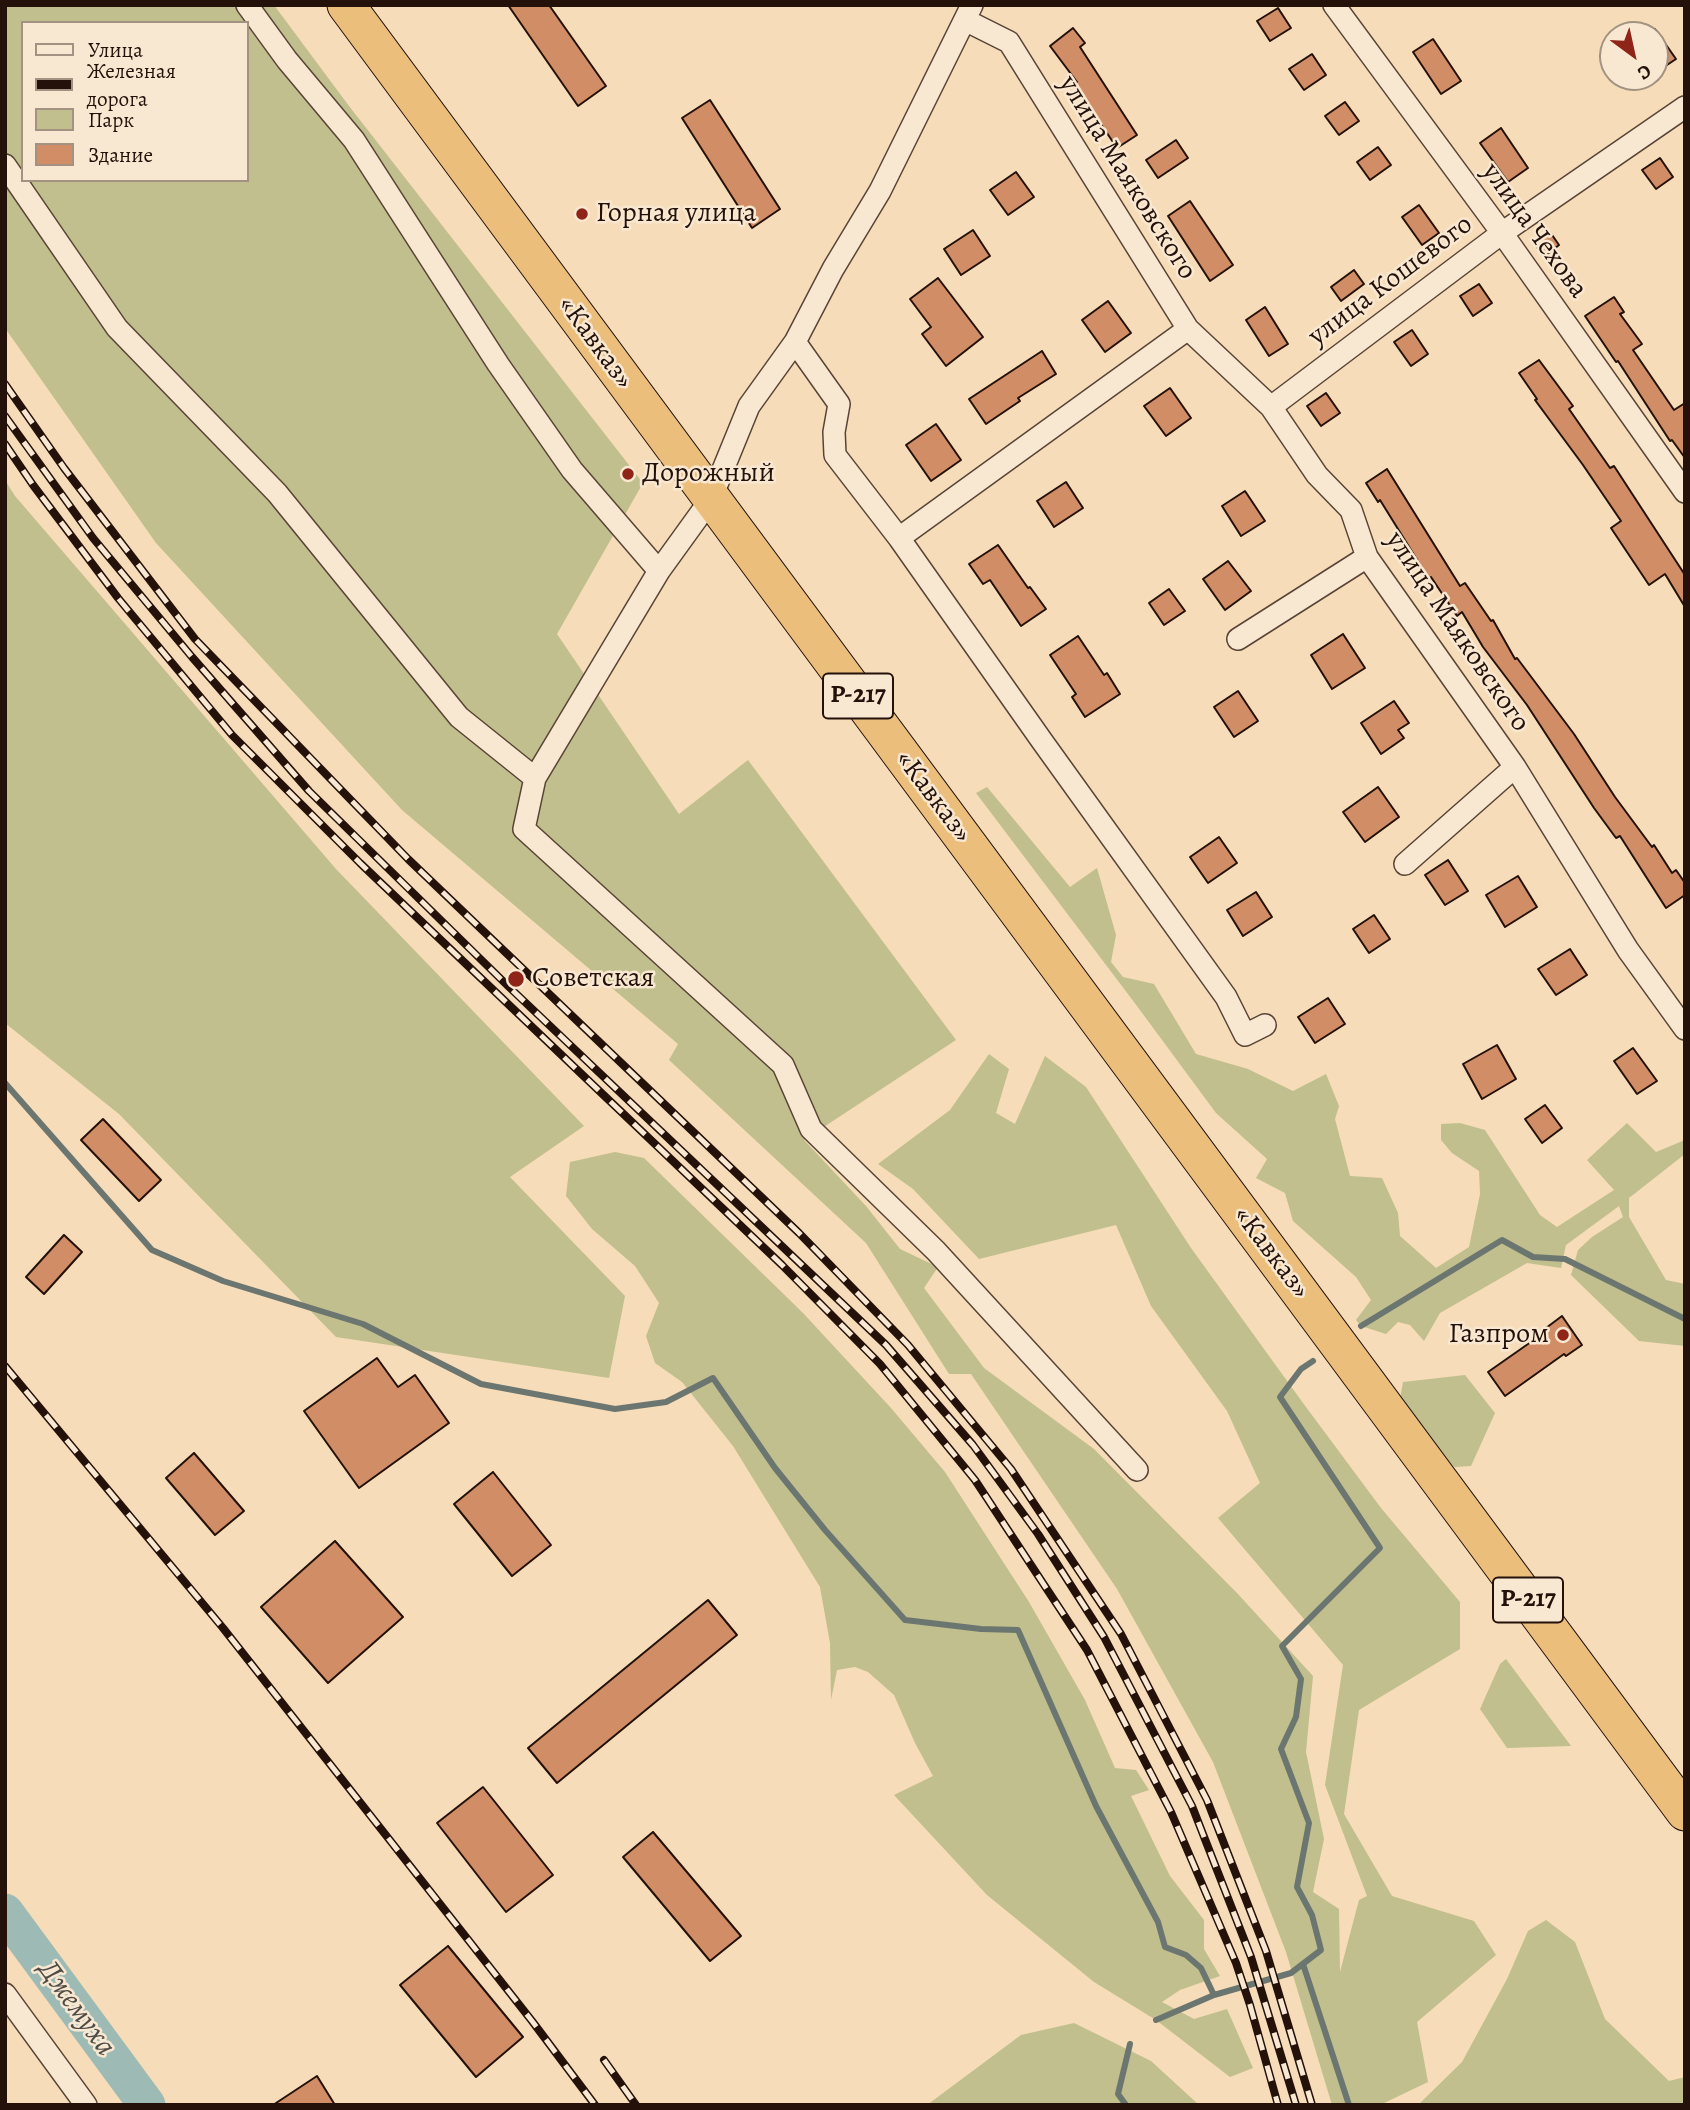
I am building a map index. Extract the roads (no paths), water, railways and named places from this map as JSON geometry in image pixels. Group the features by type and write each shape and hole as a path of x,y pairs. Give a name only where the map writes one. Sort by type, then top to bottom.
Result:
{"highway":[{"name":"«Кавказ»","path":"346,5 1685,1812"}],"street":[{"path":"247,5 354,140 498,364 572,470 659,571"},
{"name":"улица Чехова","path":"1334,5 1502,233 1685,492"},
{"path":"969,13 880,191 833,269 795,342 749,406 711,499 659,571 535,778 524,829 783,1065 811,1129 936,1251 1137,1470"},
{"name":"улица Маяковского","path":"969,13 1009,42 1188,329 1271,407 1317,475 1351,510 1367,557 1515,767 1628,950 1685,1029"},
{"name":"улица Кошевого","path":"1271,407 1502,233 1685,107"},
{"path":"5,165 117,328 277,493 458,717 535,778"},
{"path":"899,538 1188,329"},
{"path":"795,342 838,404 834,432 835,455 899,538 1226,997 1245,1035 1265,1025"},
{"path":"1238,639 1367,557"},
{"path":"1405,864 1515,767"},
{"path":"5,1994 86,2105"}],"waterway":[{"path":"5,1083 152,1250 223,1281 363,1324 481,1384 615,1409 666,1402 713,1378 775,1468 825,1530 905,1620 981,1629 1018,1630 1096,1806 1158,1922 1165,1947 1186,1955 1201,1968 1214,1995"},
{"path":"1361,1326 1502,1240 1533,1257 1565,1259 1685,1319"},
{"path":"1156,2020 1214,1995 1291,1973 1321,1950 1312,1915 1297,1887 1309,1823 1281,1749 1296,1717 1301,1679 1282,1646 1380,1548 1280,1397 1301,1369 1313,1361"},
{"name":"Джемуха","path":"5,1912 147,2105"},
{"path":"1303,1964 1349,2105"},
{"path":"1126,2105 1118,2094 1130,2044"}],"railway":[{"path":"5,384 64,468 195,639 408,859 799,1233 908,1345 1011,1469 1121,1634 1207,1800 1266,1951 1312,2105"},
{"path":"5,416 93,538 309,791 508,986 886,1345 973,1445 1038,1534 1104,1637 1192,1806 1251,1957 1296,2105"},
{"path":"5,444 118,598 232,735 360,863 782,1265 880,1364 975,1480 1087,1650 1171,1812 1236,1963 1278,2105"},
{"path":"5,1366 223,1628 595,2105"},
{"path":"604,2060 636,2105"}],"place":[{"name":"Горная улица","path":"582,214"},
{"name":"Дорожный","path":"628,474"},
{"name":"Советская","path":"516,979"},
{"name":"Газпром","path":"1563,1335"}]}
